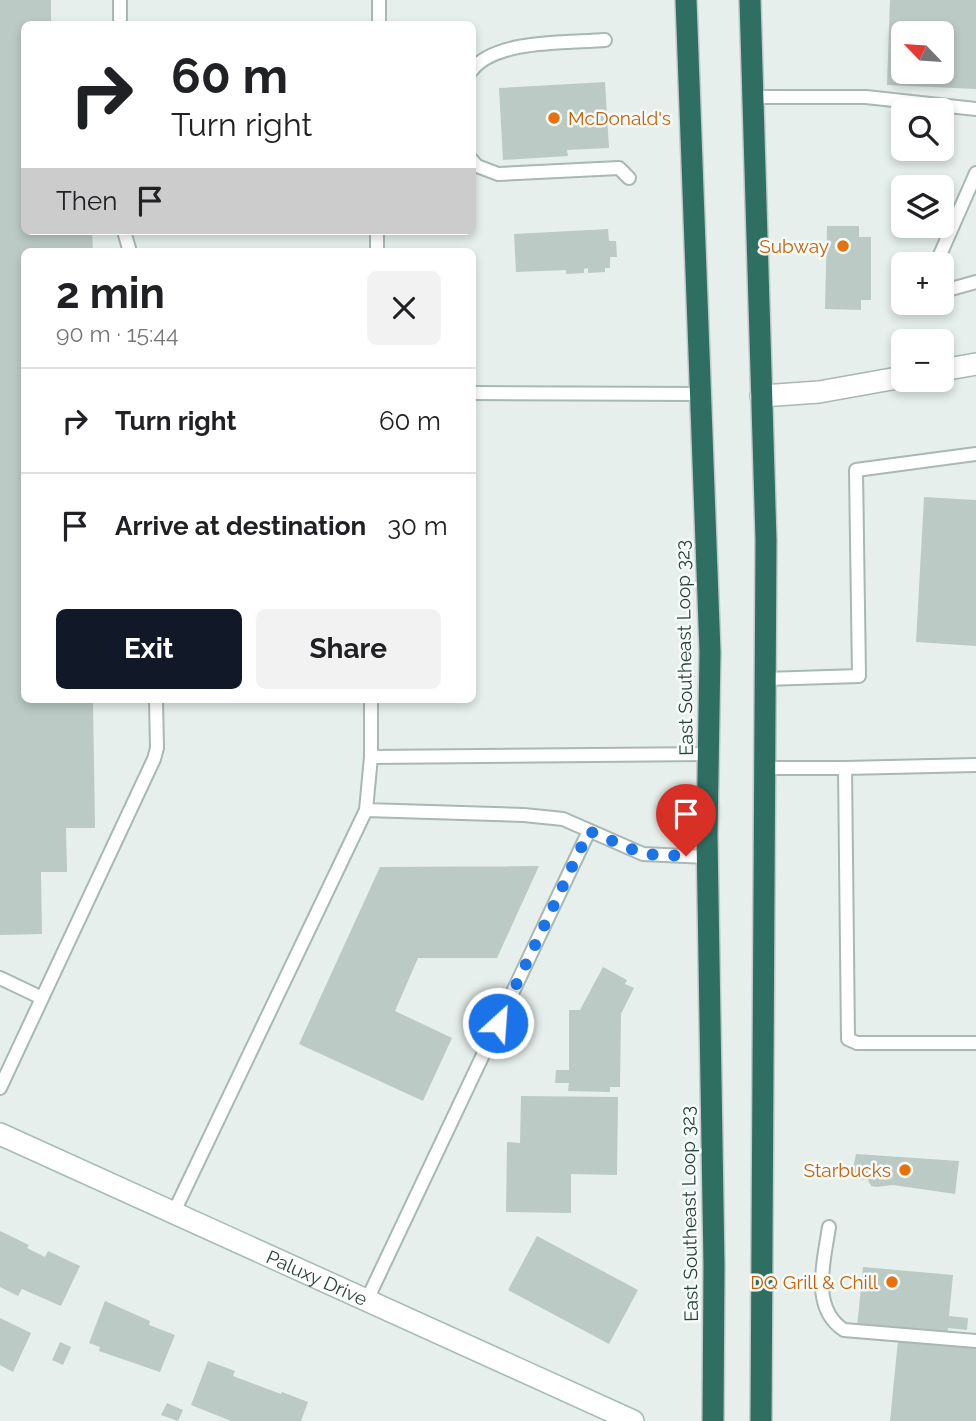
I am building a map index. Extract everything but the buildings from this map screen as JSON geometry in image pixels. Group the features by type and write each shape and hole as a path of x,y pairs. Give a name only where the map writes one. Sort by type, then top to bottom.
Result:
{"highway":[{"name":"East Southeast Loop 323","path":"686,0 710,652 707,857 713,1265 712,1421"},
{"path":"750,0 766,540 761,1421"}],"street":[{"path":"954,368 976,363"},
{"path":"761,396 820,392 891,379"},
{"name":"Paluxy Drive","path":"0,1135 632,1421"}],"lane":[{"path":"120,0 120,21"},
{"path":"379,0 379,21"},
{"path":"476,67 492,54 503,51 528,46 605,40"},
{"path":"753,97 866,97 976,109"},
{"path":"476,165 498,174 619,167 629,178"},
{"path":"941,252 976,173"},
{"path":"954,288 976,282"},
{"path":"476,393 700,394"},
{"path":"765,679 859,676 856,470 976,454"},
{"path":"0,1088 154,759 158,748 156,703"},
{"path":"173,1214 366,810 371,757 371,703"},
{"path":"371,757 708,754"},
{"path":"764,768 976,765"},
{"path":"845,768 848,1039 857,1043 976,1043"},
{"path":"366,810 524,815 563,820 643,854 707,857"},
{"path":"366,1302 589,831"},
{"path":"0,978 42,998"},
{"path":"829,1227 822,1283 824,1305 833,1323 844,1330 976,1340"}],"place":[{"name":"McDonald's","path":"554,118"},
{"name":"Subway","path":"843,246"},
{"name":"Starbucks","path":"905,1170"},
{"name":"DQ Grill & Chill","path":"892,1282"}],"route":[{"path":"498,1023 589,831 643,854 686,856"}]}
